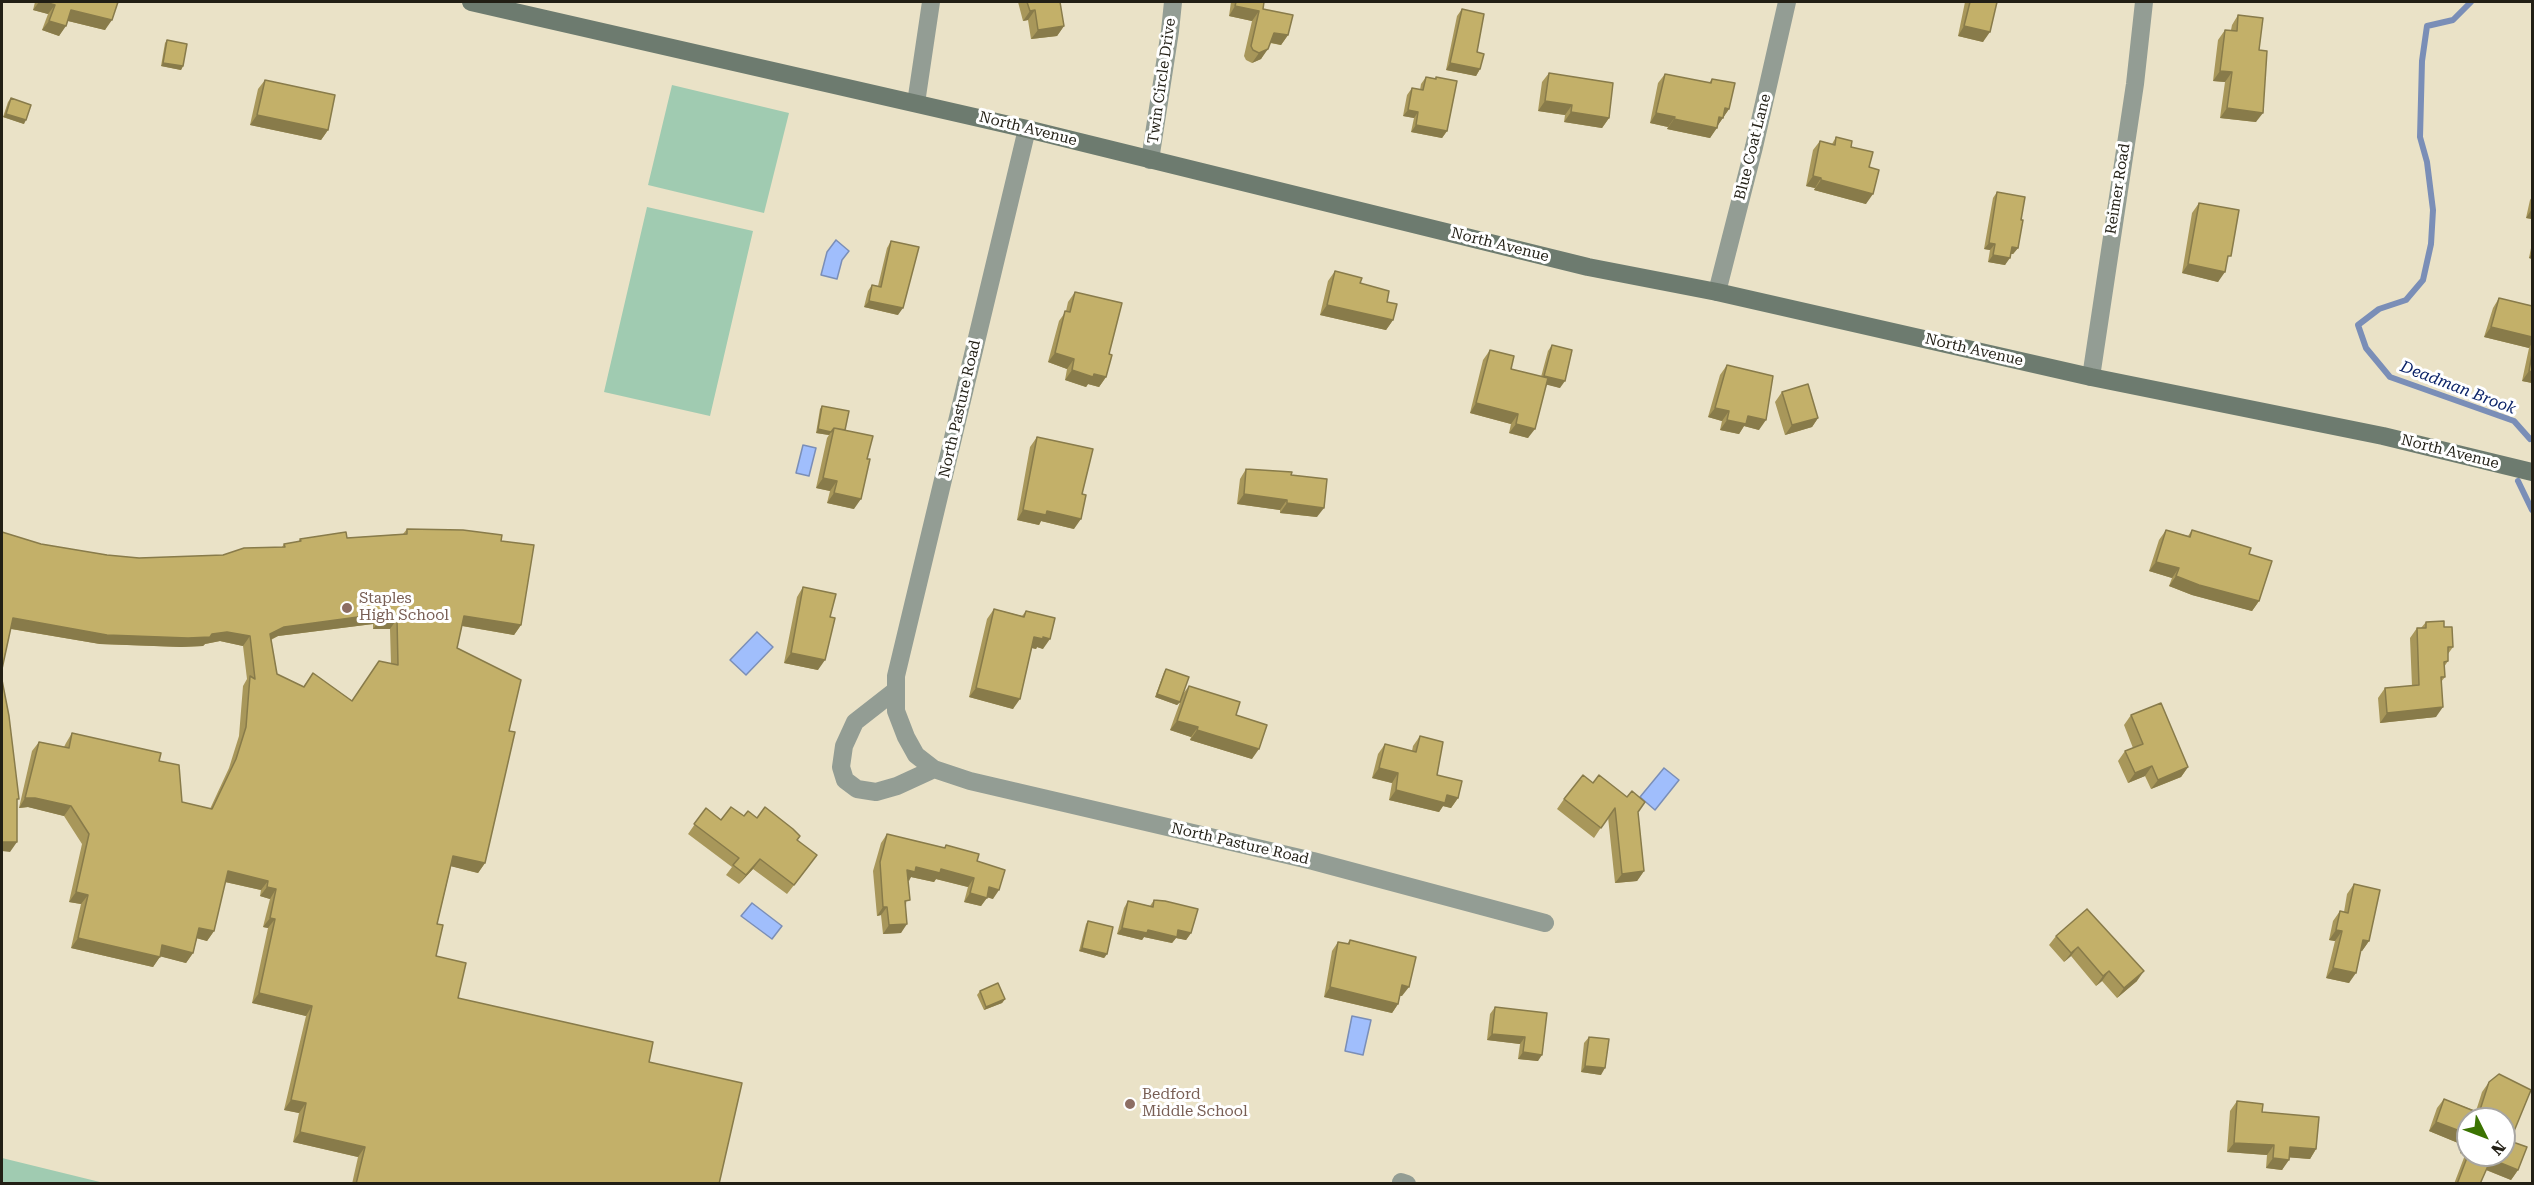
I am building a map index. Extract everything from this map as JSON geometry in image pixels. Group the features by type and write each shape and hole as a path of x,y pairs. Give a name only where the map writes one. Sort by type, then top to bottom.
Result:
{"street":[{"name":"North Avenue","path":"471,2 1027,129 1588,267 1717,292 2091,377 2383,436 2532,472"},
{"path":"916,103 931,2"},
{"name":"Twin Circle Drive","path":"1150,160 1173,2"},
{"name":"Blue Coat Lane","path":"1717,292 1755,147 1787,2"},
{"name":"Reimer Road","path":"2091,377 2135,84 2144,2"},
{"name":"North Pasture Road","path":"1027,129 899,664 896,711 916,755 934,769 970,781 1313,861 1545,923"},
{"path":"896,690 855,722 844,746 841,767 845,780 857,789 876,792 897,786 934,769"}],"green space":[{"path":"672,85 789,113 764,213 648,185"},
{"path":"647,207 753,231 710,416 604,392"},
{"path":"2,1158 104,1183 2,1183"}],"water":[{"path":"836,240 849,251 842,260 837,279 821,275 827,252"},
{"path":"803,445 816,448 809,476 796,473"},
{"path":"757,632 773,647 746,675 730,660"},
{"path":"1664,768 1679,780 1655,810 1640,797"},
{"path":"752,903 782,926 772,939 741,916"},
{"path":"1352,1016 1371,1020 1363,1055 1345,1051"}],"building":[{"path":"45,2 118,2 112,20 71,10 66,26 49,21 55,5"},
{"path":"1027,2 1060,2 1064,26 1038,30 1035,10 1030,11"},
{"path":"1236,2 1264,2 1263,9 1293,15 1288,35 1274,33 1268,49 1259,53 1253,50 1251,46 1259,11 1235,6"},
{"path":"1970,2 1997,2 1990,32 1964,26"},
{"path":"1462,9 1484,14 1477,52 1484,54 1480,69 1450,63"},
{"path":"2238,15 2263,18 2259,50 2267,51 2263,113 2227,108 2232,72 2220,71 2225,30 2237,31"},
{"path":"167,40 187,44 183,66 163,63"},
{"path":"1549,73 1613,83 1609,118 1571,112 1572,105 1545,101"},
{"path":"1665,74 1711,83 1712,79 1735,83 1729,109 1725,108 1723,118 1719,117 1717,128 1656,113"},
{"path":"1426,77 1457,81 1447,131 1416,125 1418,112 1408,110 1412,88 1423,90"},
{"path":"265,80 335,95 328,130 257,115"},
{"path":"11,98 31,105 26,120 6,114"},
{"path":"1836,137 1852,141 1851,147 1873,152 1869,167 1879,170 1873,194 1813,176 1820,141 1835,145"},
{"path":"1997,192 2025,197 2018,248 2012,247 2010,258 1993,255 1995,244 1989,243"},
{"path":"2199,203 2239,210 2231,256 2228,256 2225,272 2188,264"},
{"path":"891,241 919,247 903,308 869,301 872,285 881,287"},
{"path":"1335,271 1362,278 1360,283 1389,291 1387,302 1397,304 1393,320 1327,305"},
{"path":"1075,292 1122,303 1109,354 1112,355 1106,377 1094,374 1093,377 1072,370 1074,359 1055,353 1065,311 1070,312"},
{"path":"2499,298 2532,306 2532,337 2491,327"},
{"path":"1552,345 1572,350 1565,381 1544,376"},
{"path":"1490,350 1514,356 1511,369 1548,378 1535,429 1516,424 1518,414 1476,403"},
{"path":"2532,354 2532,372 2529,371"},
{"path":"1727,365 1773,376 1766,420 1748,416 1746,424 1727,420 1729,411 1715,408"},
{"path":"1808,384 1818,418 1792,425 1782,392"},
{"path":"822,406 849,411 845,430 834,428 831,432 818,429"},
{"path":"834,428 873,436 861,499 834,493 837,481 823,478"},
{"path":"1037,437 1093,449 1082,494 1086,495 1081,519 1047,511 1046,515 1023,510"},
{"path":"1246,469 1292,472 1291,475 1327,479 1324,508 1244,494"},
{"path":"407,529 463,530 502,535 501,541 534,545 521,625 464,616 457,648 521,680 509,731 515,732 485,863 453,856 437,924 443,925 436,956 466,963 458,998 653,1042 649,1062 742,1083 719,1184 356,1184 365,1147 300,1132 306,1103 291,1100 312,1006 259,993 275,919 270,918 276,889 267,887 268,881 228,871 214,931 199,928 193,953 162,945 160,957 78,938 88,895 76,892 89,834 71,806 25,798 39,742 69,748 72,733 161,753 159,761 179,765 182,802 212,809 236,759 246,727 250,676 255,679 250,636 227,632 212,634 210,637 188,638 107,635 13,618 2,669 2,532 41,544 139,558 223,555 244,548 285,547 284,544 301,541 300,539 346,532 347,538 407,534","holes":["380,614 380,620 397,619 398,665 379,661 352,701 313,673 304,687 277,674 270,634 284,627"]},
{"path":"2166,530 2190,537 2192,530 2251,548 2249,554 2272,561 2259,601 2199,585 2176,576 2179,568 2156,562"},
{"path":"803,587 836,594 830,617 835,618 825,660 791,653"},
{"path":"994,609 1024,617 1026,611 1055,618 1050,639 1034,637 1020,699 976,688"},
{"path":"2444,621 2444,627 2452,627 2453,647 2448,647 2448,661 2444,662 2445,677 2441,677 2443,707 2387,713 2385,688 2419,685 2417,628 2426,628 2426,622"},
{"path":"1166,669 1189,677 1180,702 1157,694"},
{"path":"2,680 9,716 19,799 17,799 17,842 2,842"},
{"path":"1189,686 1240,702 1236,715 1267,725 1259,749 1197,730 1198,727 1177,721"},
{"path":"2161,703 2188,767 2158,780 2152,766 2135,773 2125,751 2143,744 2131,715"},
{"path":"1420,736 1443,742 1437,775 1462,781 1458,798 1447,795 1445,803 1396,790 1398,773 1379,768 1385,744 1416,752"},
{"path":"1583,775 1593,783 1599,775 1627,797 1632,791 1645,802 1638,812 1644,871 1622,874 1615,808 1601,828 1564,799"},
{"path":"731,807 744,816 748,811 757,818 765,807 793,829 800,836 797,840 817,855 794,885 760,859 746,875 733,865 739,858 694,824 706,808 721,820"},
{"path":"887,834 979,854 977,861 1005,870 999,890 989,887 987,898 970,893 974,878 941,869 940,873 916,867 915,872 907,870 910,900 905,901 907,924 889,925 887,907 883,907 880,862"},
{"path":"2354,884 2380,890 2369,941 2363,940 2356,973 2333,968 2342,931 2336,930 2340,911 2348,913"},
{"path":"1154,900 1198,909 1191,933 1178,930 1177,937 1148,930 1147,933 1122,928 1128,901 1153,907"},
{"path":"2087,909 2144,971 2124,988 2109,971 2103,976 2078,947 2071,953 2056,936"},
{"path":"1088,921 1113,927 1107,954 1082,948"},
{"path":"1350,940 1416,957 1409,987 1402,985 1398,1004 1330,987 1338,942 1349,944"},
{"path":"998,983 1005,999 986,1007 980,991"},
{"path":"1495,1007 1547,1013 1542,1055 1523,1052 1525,1037 1492,1034"},
{"path":"1589,1037 1609,1039 1605,1068 1585,1066"},
{"path":"2499,1074 2531,1090 2516,1126 2516,1107 2481,1107 2489,1082"},
{"path":"2444,1099 2464,1107 2456,1107 2456,1130 2436,1122"},
{"path":"2237,1101 2263,1104 2262,1112 2319,1117 2316,1149 2290,1147 2289,1160 2273,1158 2274,1145 2234,1143"},
{"path":"2516,1143 2527,1147 2518,1170 2511,1167 2516,1167"},
{"path":"2463,1167 2487,1167 2480,1184 2457,1184"}],"waterway":[{"name":"Deadman Brook","path":"2471,2 2453,20 2427,26 2422,61 2420,137 2427,162 2433,210 2431,244 2423,280 2406,300 2379,309 2358,325 2366,348 2390,377 2514,421 2530,439"},
{"name":"Deadman Brook","path":"2518,481 2532,510"}],"place":[{"name":"Staples High School","path":"347,608"},
{"name":"Bedford Middle School","path":"1130,1104"}]}
